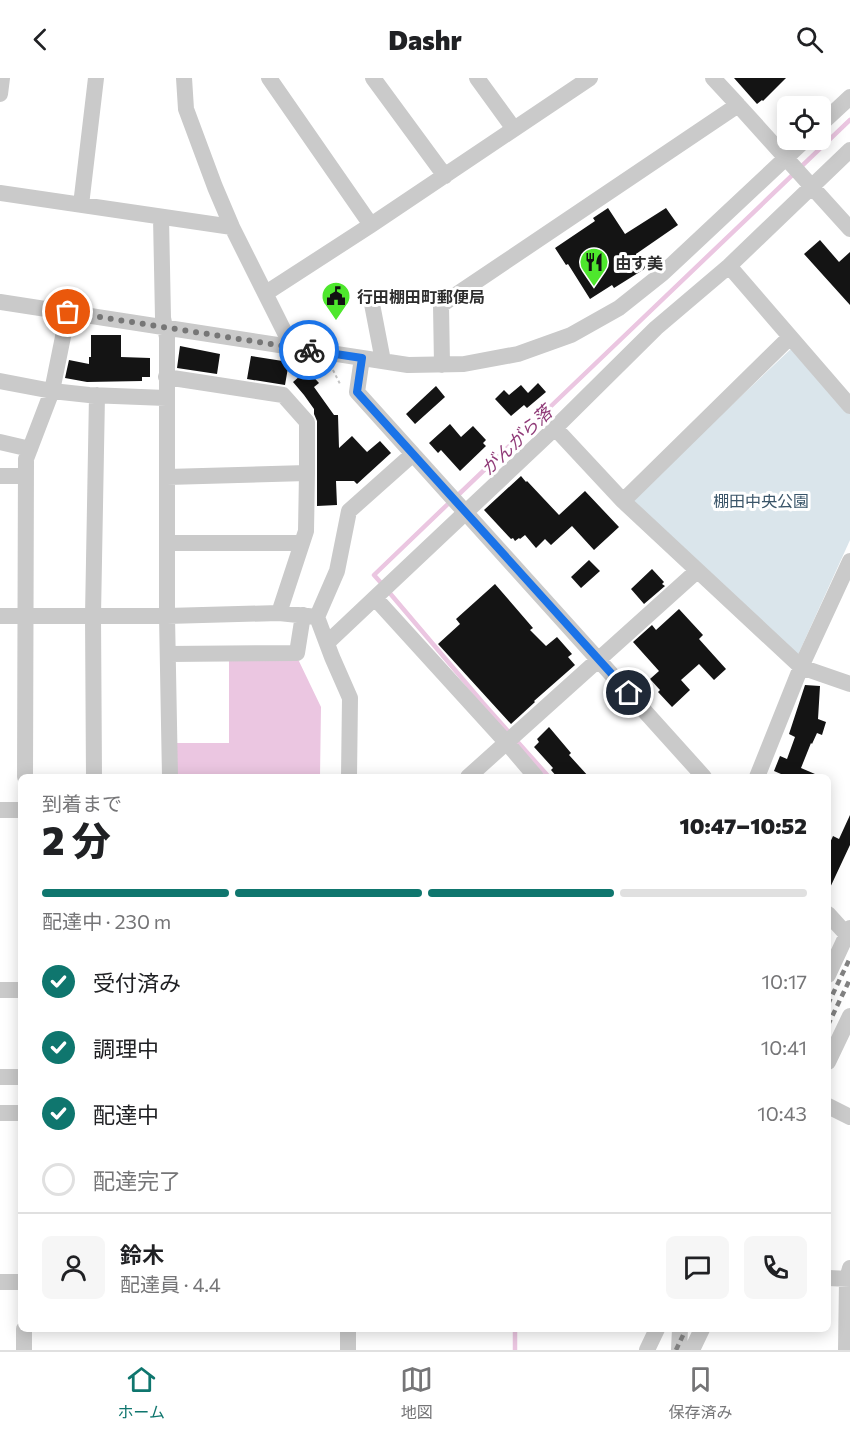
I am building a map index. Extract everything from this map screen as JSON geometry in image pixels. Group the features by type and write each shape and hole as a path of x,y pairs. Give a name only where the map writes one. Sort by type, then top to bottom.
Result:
{"street":[{"path":"0,94 2,78"},
{"path":"81,205 96,78"},
{"path":"184,78 186,109 215,187 232,227 292,347"},
{"path":"269,78 371,225"},
{"path":"373,78 445,176"},
{"path":"477,78 514,129"},
{"path":"266,293 590,78"},
{"path":"714,78 850,229"},
{"path":"831,115 850,97"},
{"path":"442,365 441,305 738,105"},
{"path":"0,302 408,365 464,364 519,354 571,335 619,308 663,273 794,150"},
{"path":"327,643 375,598 458,504 555,428 656,328 729,266 850,150"},
{"path":"0,193 232,227"},
{"path":"161,217 163,318 167,337 167,616 170,774"},
{"path":"729,266 850,406"},
{"path":"372,304 373,359 357,392 701,774"},
{"path":"25,774 26,459 51,392 68,312"},
{"path":"622,501 790,337"},
{"path":"166,377 283,395 308,422 306,531 279,613"},
{"path":"0,381 51,392 166,398"},
{"path":"94,774 93,616 97,395"},
{"path":"555,428 622,501 801,667 850,684"},
{"path":"0,442 30,449"},
{"path":"168,654 297,653 310,616 337,571 349,511 412,454"},
{"path":"167,477 307,473"},
{"path":"0,476 26,476"},
{"path":"168,543 302,543"},
{"path":"758,774 801,667 850,561"},
{"path":"472,774 697,571"},
{"path":"375,598 534,774"},
{"path":"0,616 279,613 310,616"},
{"path":"310,616 327,643 350,698 349,774"},
{"path":"0,810 18,810"},
{"path":"831,917 849,934 831,969"},
{"path":"0,990 18,990"},
{"path":"831,1056 850,1016"},
{"path":"0,1077 18,1077"},
{"path":"831,1108 850,1117"},
{"path":"0,1113 18,1113"},
{"path":"831,1278 849,1275 846,1350"},
{"path":"0,1282 18,1282"},
{"path":"24,1332 24,1350"},
{"path":"348,1332 348,1350"},
{"path":"647,1350 656,1332"},
{"path":"679,1350 680,1332"},
{"path":"692,1350 701,1332"}],"green space":[{"name":"棚田中央公園","path":"793,347 850,410 850,540 797,657 631,500"}],"shaded area":[{"path":"229,655 296,655 321,707 320,774 174,774 174,743 229,743"}],"building":[{"path":"734,78 786,78 757,104"},
{"path":"608,208 625,234 666,208 678,225 636,254 646,268 614,288 612,285 590,299 555,248 595,221 593,218"},
{"path":"820,240 839,262 850,252 850,305 804,254"},
{"path":"91,335 121,335 121,357 150,358 150,377 142,377 142,381 87,382 65,378 69,360 89,364"},
{"path":"180,346 220,354 217,374 177,368"},
{"path":"251,356 289,362 285,385 247,379"},
{"path":"307,370 319,383 314,387 334,415 338,415 339,448 352,436 367,452 380,441 391,453 357,484 354,481 336,481 337,505 317,506 317,421 314,409 293,382"},
{"path":"538,383 546,392 527,408 524,405 511,416 495,399 504,390 509,395 521,385 528,393"},
{"path":"436,386 445,397 415,424 406,414"},
{"path":"450,424 461,437 473,426 486,440 483,443 486,446 460,471 441,450 438,453 429,443"},
{"path":"521,476 559,515 585,491 619,527 594,550 572,526 551,545 545,539 536,548 525,535 515,541 511,539 484,510"},
{"path":"589,560 600,571 581,588 571,577"},
{"path":"652,569 665,586 644,604 631,589"},
{"path":"495,584 533,628 530,630 546,646 557,637 572,654 568,657 575,665 511,724 438,644 460,624 456,619"},
{"path":"679,609 703,635 699,639 726,669 714,680 699,664 681,680 690,690 672,707 650,679 659,671 633,642 652,625 656,630"},
{"path":"805,685 820,686 818,719 826,722 822,735 817,733 811,743 801,768 815,774 781,774 774,771 780,756 787,759 795,737 789,734"},
{"path":"549,727 586,774 554,774 551,770 553,768 534,747 539,742 537,739"},
{"path":"850,815 850,845 831,886 831,840 833,836 839,839"}],"waterway":[{"name":"がんがら落","path":"456,497 850,120"},
{"name":"がんがら落","path":"382,584 374,575 450,502"},
{"name":"がんがら落","path":"388,591 546,774"},
{"name":"がんがら落","path":"515,1332 515,1350"}],"railway":[{"path":"831,998 850,958"},
{"path":"831,1019 850,979"},
{"path":"676,1350 685,1332"}],"way so far":[{"path":"68,312 309,350"}],"place":[{"name":"由す美","path":"594,288"},
{"name":"行田棚田町郵便局","path":"336,322"}],"route":[{"path":"309,350 362,358 357,392 629,693"}]}
